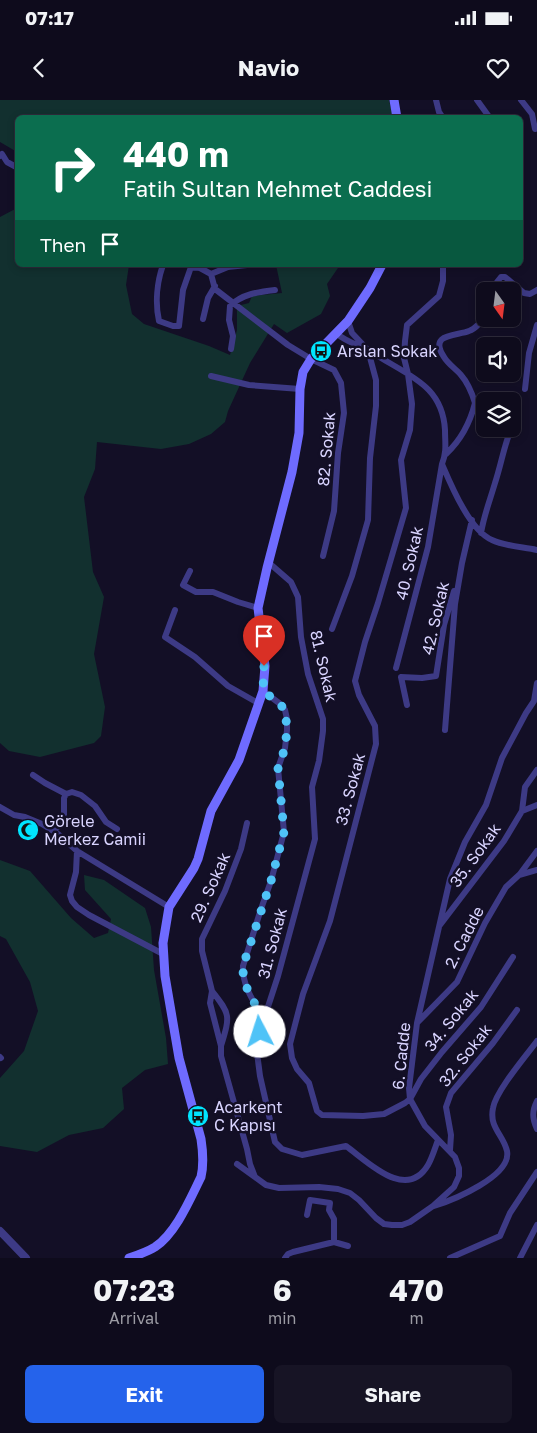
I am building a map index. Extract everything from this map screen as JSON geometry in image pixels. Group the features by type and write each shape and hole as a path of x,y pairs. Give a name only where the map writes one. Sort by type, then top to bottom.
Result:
{"main road":[{"path":"394,100 396,115"},
{"path":"129,1258 156,1247 171,1231 199,1181 203,1168 201,1139 179,1058 165,976 163,954 166,922 169,907 198,859 211,811 239,760 263,691 264,666 258,608 296,453 299,433 300,389 304,372 311,359 348,321 370,288 381,267"}],"street":[{"path":"436,100 441,115"},
{"path":"477,100 488,115"},
{"path":"521,100 532,114 535,129"},
{"path":"0,156 2,154 7,162 15,166"},
{"path":"162,267 156,309 159,321 179,326 183,290 191,267 200,268 211,274 215,286 208,298 203,319"},
{"path":"211,274 234,267"},
{"path":"408,374 404,358 407,325 439,296 443,280 443,267"},
{"path":"497,282 501,277 506,277 512,282"},
{"name":"82. Sokak","path":"215,286 215,289 288,345 334,370 341,383 344,413 338,452 334,511 323,556"},
{"path":"231,349 233,336 229,320 230,306 240,297 275,290"},
{"path":"521,290 530,294 537,290"},
{"path":"332,629 352,576 368,520 369,466 376,406 376,380 368,350 352,333 348,321"},
{"path":"446,454 464,433 469,424 475,403 466,382 444,358 440,349 440,343 447,335 470,331 476,325"},
{"path":"525,389 529,353 537,325"},
{"path":"336,333 344,340 368,350 427,386 441,410 446,454"},
{"name":"33. Sokak","path":"408,374 412,404 410,430 401,460 406,508 355,681 360,696 375,726 376,744 330,921 303,994 290,1044 292,1058 309,1083 317,1111 322,1115 363,1116 384,1114 398,1108 410,1099"},
{"path":"212,376 249,385 300,389"},
{"path":"481,533 485,512 496,482 508,437"},
{"name":"40. Sokak","path":"396,668 428,547 442,464 446,454"},
{"path":"442,464 464,510 483,536 493,541 537,550"},
{"name":"42. Sokak","path":"407,705 401,677 422,678 436,676 444,625 472,520"},
{"name":"81. Sokak","path":"268,562 291,582 298,597 301,637 308,674 323,719 319,761 312,787"},
{"name":"42. Sokak","path":"445,730 456,604 462,563"},
{"path":"190,572 183,585 196,592 213,592 258,608"},
{"path":"175,610 165,636 195,657 228,686 258,703"},
{"name":"6. Cadde","path":"236,1164 266,1185 279,1188 319,1187 338,1189 350,1193 376,1218 384,1224 392,1225 402,1225 410,1222 433,1206 454,1187 459,1176 456,1157 425,1126 410,1099 409,1088 417,1023 450,879 465,842 486,805 502,758 534,701 537,683"},
{"path":"263,691 285,710 287,730 285,748 278,768 284,832 271,881 243,966 245,986 264,1019"},
{"path":"537,770 525,787 522,811 537,805"},
{"path":"32,775 66,794 72,792 81,795 94,806 106,822 117,829"},
{"name":"31. Sokak","path":"312,787 315,839 278,976 256,1045 260,1076 275,1142 282,1149 302,1155 346,1146 383,1173 400,1180 409,1180 420,1175 428,1166 438,1140"},
{"path":"54,832 64,820 64,798 66,794"},
{"path":"0,807 14,815 42,824 77,852 169,907"},
{"name":"35. Sokak","path":"438,928 504,841 522,811"},
{"name":"29. Sokak","path":"221,1046 228,1018 225,1008 212,990 202,951 202,939 232,874 241,849 247,823"},
{"name":"2. Cadde","path":"417,1023 457,982 485,923 506,888 519,875 537,851"},
{"path":"77,852 76,872 70,895 72,901 89,915 163,954"},
{"path":"519,875 537,870"},
{"name":"34. Sokak","path":"410,1099 437,1058 481,1007 513,957"},
{"name":"29. Sokak","path":"212,990 210,1003 221,1046 221,1056 255,1178"},
{"name":"32. Sokak","path":"450,1150 451,1135 446,1107 451,1093 493,1043 517,1010"},
{"path":"433,1206 447,1202 480,1186 497,1172 506,1161 506,1149 494,1126 492,1116 495,1098 537,1041"},
{"path":"537,1102 533,1109 533,1121 537,1129"},
{"path":"450,1258 500,1236 510,1213 537,1172"},
{"path":"307,1215 310,1200 330,1203 329,1210 334,1220 334,1242"},
{"path":"520,1258 537,1225"},
{"path":"0,1232 26,1258"},
{"path":"285,1258 293,1252 334,1242 348,1246"}],"green space":[{"path":"0,100 389,100 393,115 15,115 15,151 0,142"},
{"path":"15,209 15,267 129,267 126,285 132,314 144,324 230,355 237,330 237,306 249,303 252,296 282,293 276,267 339,267 327,284 330,296 321,314 287,333 274,324 250,363 228,411 225,422 211,434 189,444 161,449 97,442 95,469 84,497 93,572 104,597 94,654 105,707 101,736 94,743 40,757 9,751 0,743 0,217"},
{"path":"0,860 30,871 71,918 94,938 108,933 111,919 85,890 84,875 104,880 145,908 151,927 154,970 166,1038 168,1064 145,1070 122,1088 124,1109 103,1128 69,1135 37,1152 0,1146 0,1078 24,1051 38,1011 30,982 6,939 0,936"}],"place":[{"name":"Arslan Sokak","path":"321,351"},
{"name":"Görele Merkez Camii","path":"28,830"},
{"name":"Acarkent C Kapısı","path":"198,1116"}],"route":[{"path":"260,1032 264,1019 245,986 243,966 271,881 284,832 278,768 285,748 287,730 285,710 263,691 264,666"}]}
